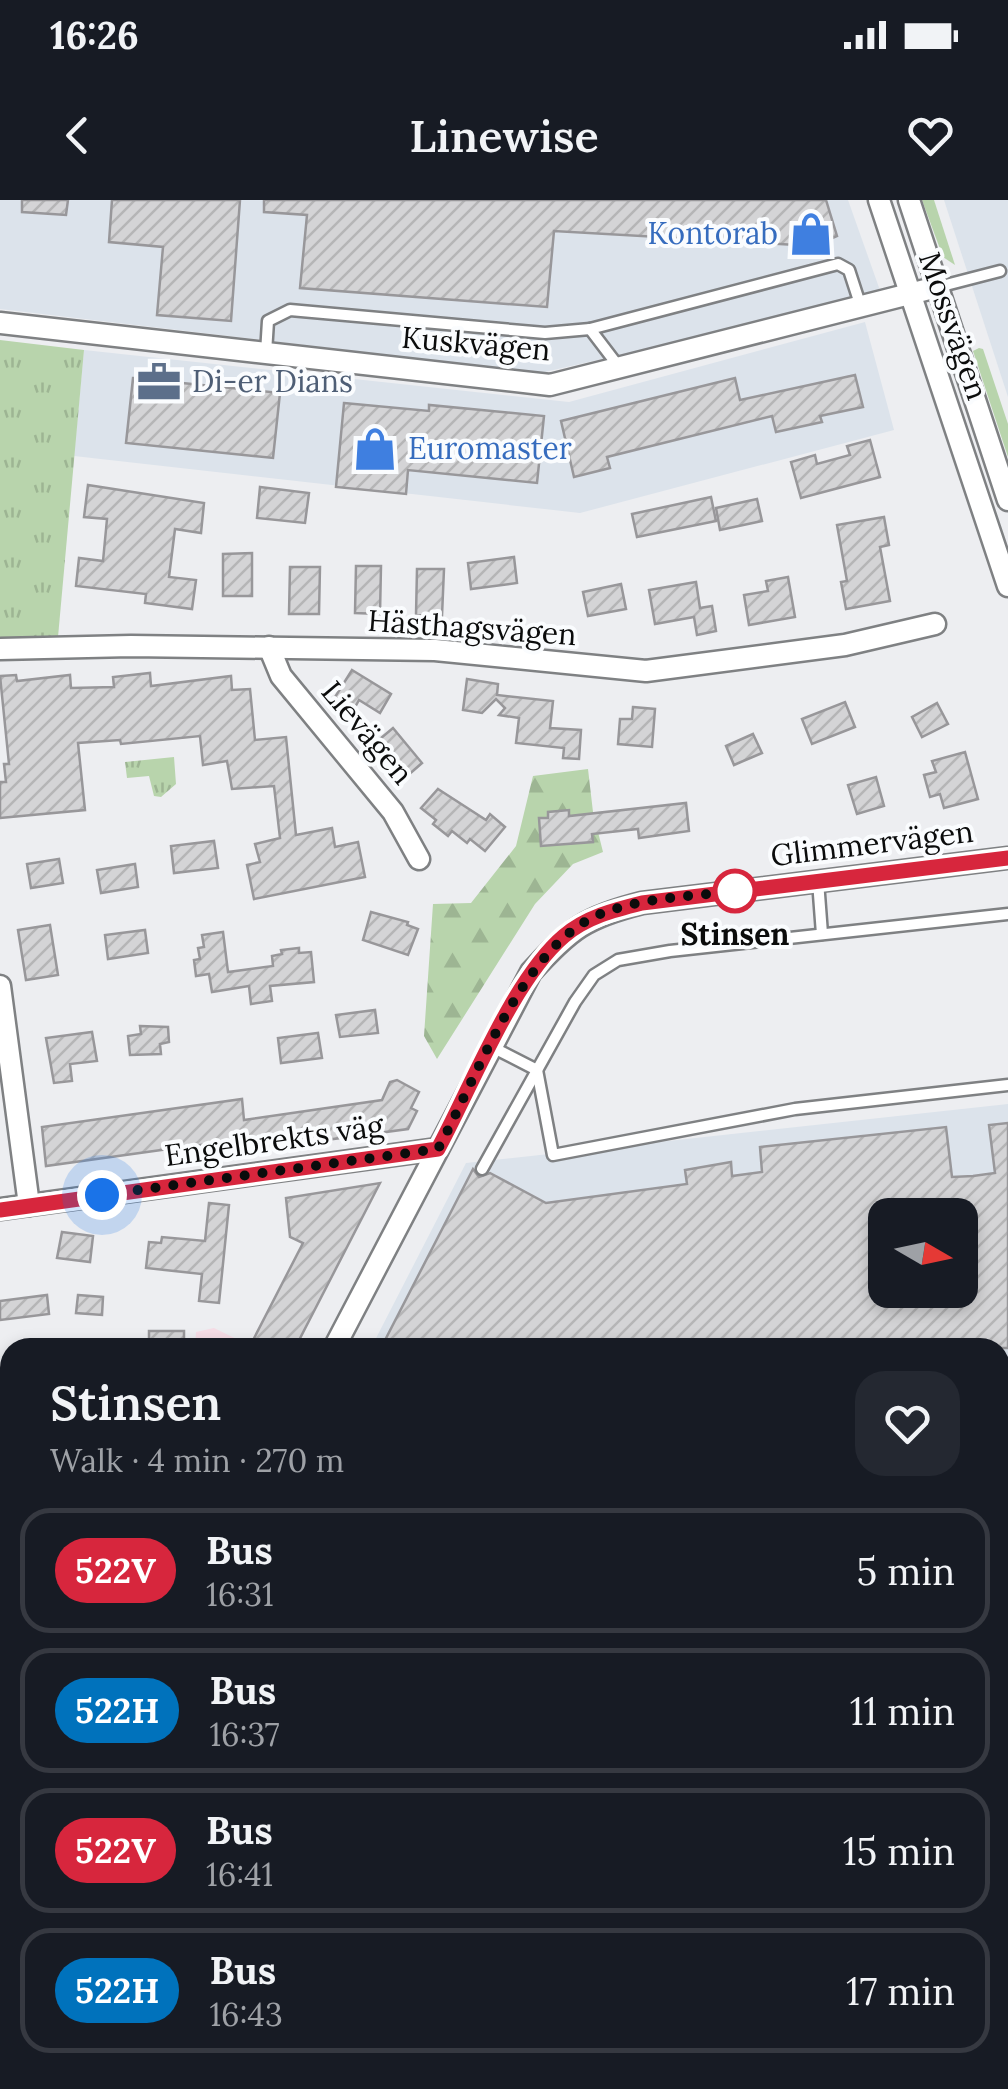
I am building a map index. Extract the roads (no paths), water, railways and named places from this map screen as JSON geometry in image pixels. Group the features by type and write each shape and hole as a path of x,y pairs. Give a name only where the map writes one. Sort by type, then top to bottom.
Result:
{"street":[{"name":"Mossvägen","path":"879,200 1008,586"},
{"name":"Mossvägen","path":"908,200 1008,500"},
{"name":"Kuskvägen","path":"0,323 550,385 937,287"},
{"name":"Hästhagsvägen","path":"0,649 93,646 435,650 646,671 845,645 935,624"},
{"name":"Lievägen","path":"269,647 280,676 393,812 419,859"},
{"name":"Glimmervägen","path":"339,1338 531,972 565,935 600,914 642,903 1008,858"},
{"path":"0,986 30,1205"},
{"name":"Engelbrekts väg","path":"0,1210 438,1149"}],"lane":[{"path":"266,353 268,321 290,310 545,332 590,328 838,264 850,270 861,307"},
{"path":"937,287 1000,271"},
{"path":"590,328 620,368"},
{"path":"818,881 822,934"},
{"path":"482,1169 575,1002 594,975 618,960 670,950 1008,914"},
{"path":"491,1046 538,1070"},
{"path":"538,1070 553,1156 794,1110 1008,1084"}],"place":[{"name":"Kontorab","path":"811,234"},
{"name":"Di-er Dians","path":"159,382"},
{"name":"Euromaster","path":"375,449"},
{"name":"Stinsen","path":"735,891"}]}
